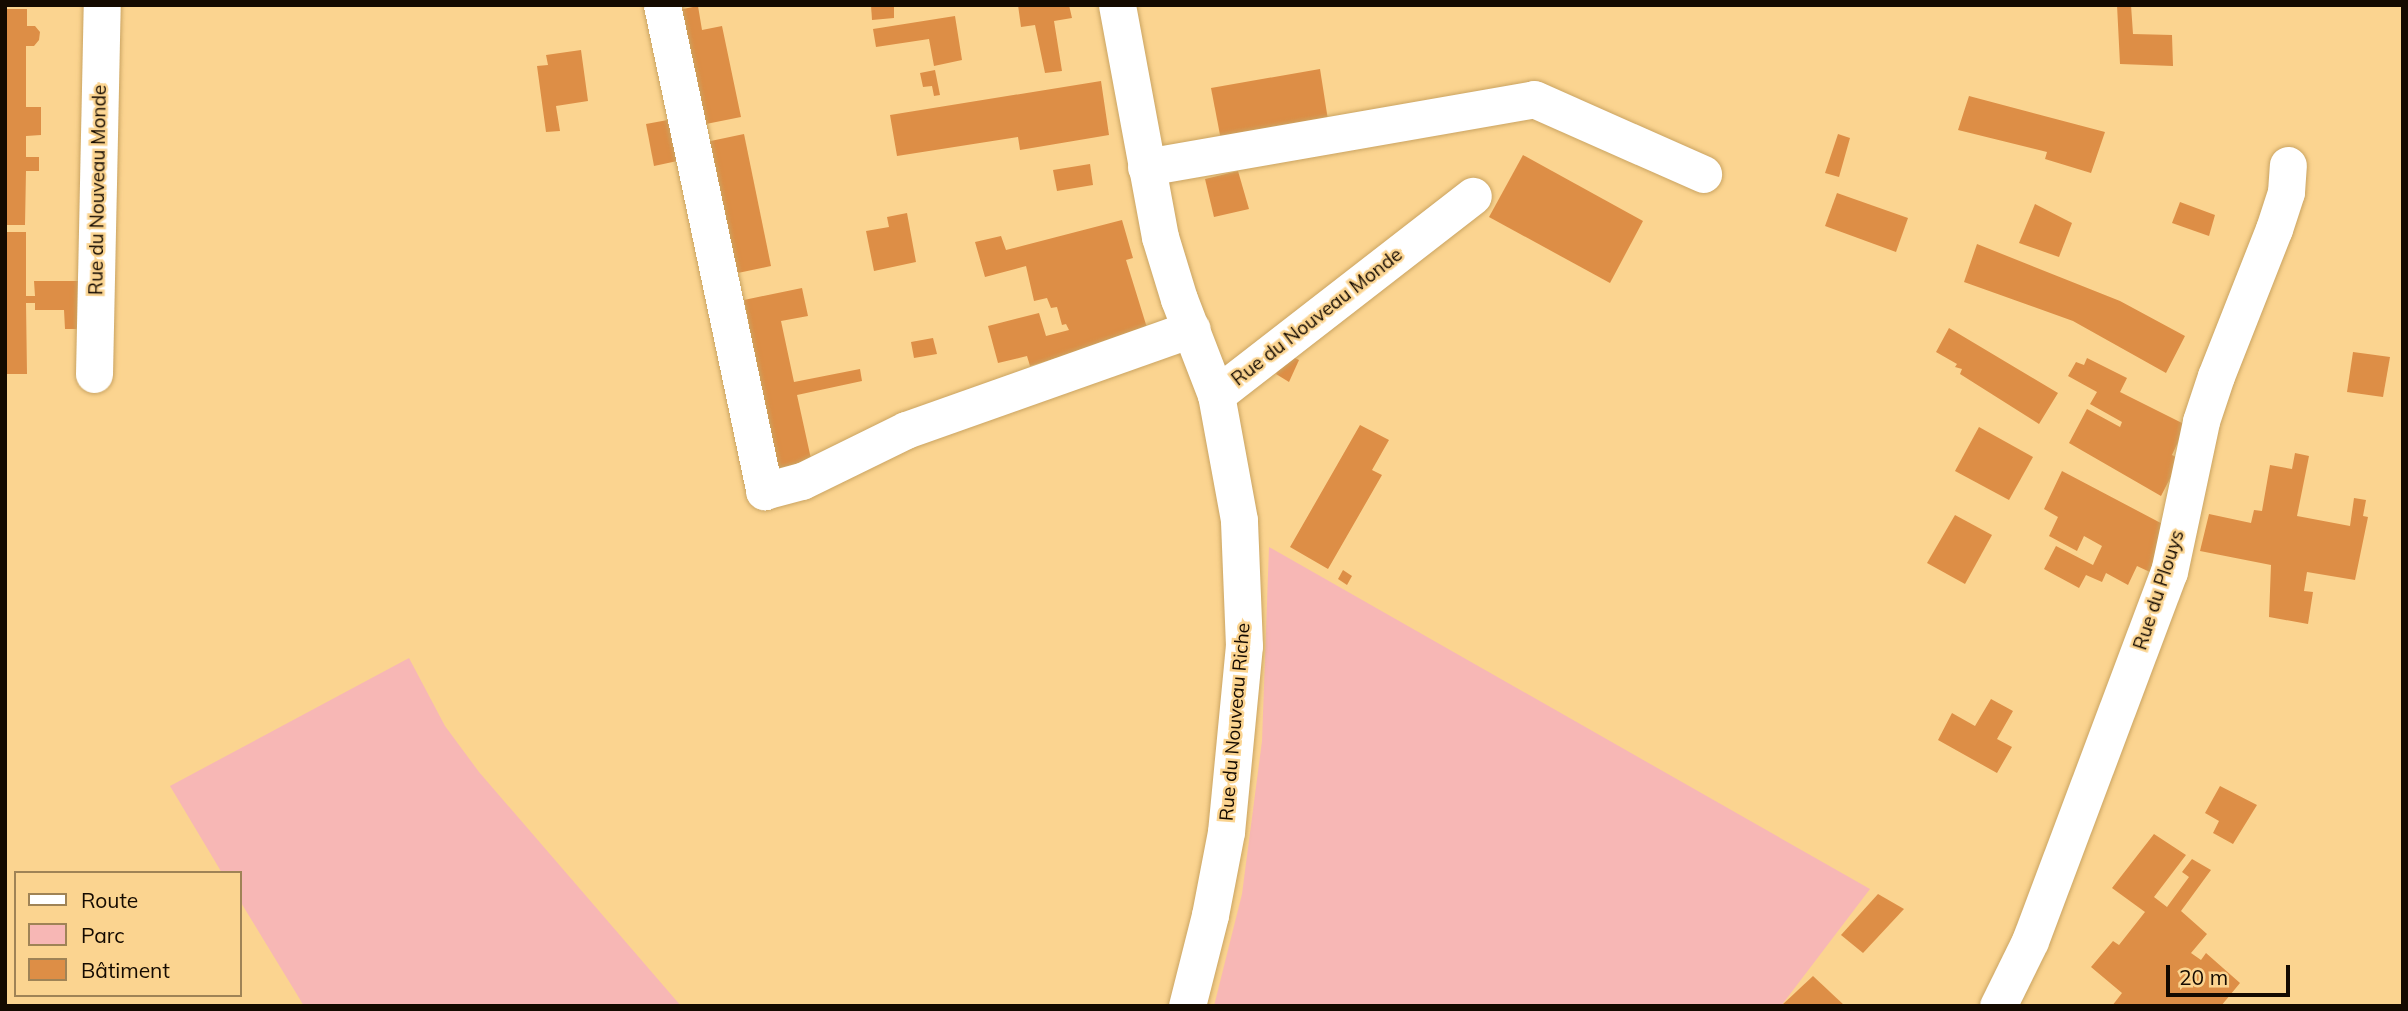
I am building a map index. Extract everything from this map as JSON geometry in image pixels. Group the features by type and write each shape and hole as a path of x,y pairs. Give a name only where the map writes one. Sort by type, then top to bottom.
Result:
{"street":[{"name":"Rue du Nouveau Monde","path":"94,374 102,5"},
{"path":"662,5 764,491 802,481 906,430 1192,329"},
{"name":"Rue du Nouveau Monde","path":"1117,5 1146,167 1168,266 1216,395 1473,196"},
{"path":"1146,167 1534,99 1703,174"},
{"name":"Rue du Plouys","path":"1998,1006 2030,941 2169,572 2201,421 2274,229 2286,192 2288,165"},
{"name":"Rue du Nouveau Riche","path":"1187,1006 1210,915 1226,832 1243,658 1244,595 1239,520 1216,395"}],"green space":[{"path":"1269,547 1870,889 1781,1006 1214,1006 1242,894 1262,741"},
{"path":"409,658 445,726 479,772 681,1006 304,1006 242,904 242,871 221,871 170,786"}],"building":[{"path":"871,5 894,5 894,18 872,20"},
{"path":"1018,5 1069,5 1072,18 1054,21 1062,71 1045,73 1035,25 1021,27"},
{"path":"2117,5 2131,5 2133,34 2172,35 2173,66 2120,64"},
{"path":"698,6 702,30 722,26 741,117 701,125 678,10"},
{"path":"5,9 27,9 27,26 35,26 40,32 39,40 34,46 26,46 26,107 41,107 41,135 26,136 26,157 39,157 39,171 26,171 25,225 5,225"},
{"path":"955,16 962,60 934,66 929,39 876,47 873,29"},
{"path":"581,50 588,101 556,106 560,131 546,132 537,66 548,65 546,55"},
{"path":"1320,69 1328,120 1221,140 1211,88"},
{"path":"935,70 940,95 934,96 932,86 923,87 920,73"},
{"path":"1101,81 1109,135 1020,150 1018,137 897,156 890,115"},
{"path":"1969,96 2105,132 2091,173 2045,159 2047,152 1958,130"},
{"path":"673,119 682,160 654,166 646,124"},
{"path":"744,134 771,266 733,274 706,142"},
{"path":"1838,134 1850,138 1839,177 1825,173"},
{"path":"1523,155 1643,221 1610,283 1489,217"},
{"path":"1090,164 1093,185 1057,191 1053,170"},
{"path":"1238,171 1249,209 1214,217 1205,179"},
{"path":"1837,193 1908,218 1896,252 1825,226"},
{"path":"2180,202 2215,215 2209,236 2172,223"},
{"path":"2035,204 2072,223 2059,257 2019,243"},
{"path":"907,213 916,262 874,271 866,231 889,227 887,217"},
{"path":"1122,220 1133,258 1126,260 1148,331 1030,366 1027,356 998,363 988,326 1039,313 1046,336 1069,330 1066,324 1062,325 1057,307 1051,308 1047,298 1034,301 1026,266 985,277 975,242 1001,236 1006,250"},
{"path":"5,232 26,232 26,296 35,296 34,281 85,281 86,329 65,329 64,310 35,310 35,303 26,303 27,374 5,374"},
{"path":"1977,244 2120,301 2185,336 2166,373 2073,321 1964,282"},
{"path":"802,288 808,316 781,321 794,382 860,369 862,381 797,395 813,468 773,476 742,327 749,325 744,300"},
{"path":"1949,328 2058,393 2039,424 1960,374 1962,369 1955,367 1957,364 1936,352"},
{"path":"933,338 937,354 914,358 911,342"},
{"path":"2353,352 2390,357 2383,397 2347,392"},
{"path":"1287,354 1299,360 1289,382 1276,374"},
{"path":"2087,358 2127,378 2120,392 2186,425 2172,455 2180,459 2161,496 2069,443 2087,409 2120,427 2122,422 2090,404 2097,392 2068,376 2076,362 2084,365"},
{"path":"1360,425 1389,440 1372,470 1382,475 1328,569 1290,547"},
{"path":"1979,427 2033,457 2009,500 1955,471"},
{"path":"2295,453 2309,456 2297,516 2350,526 2354,498 2366,500 2363,516 2368,517 2355,580 2307,572 2304,591 2313,592 2308,624 2269,617 2271,565 2200,551 2209,514 2251,523 2254,510 2262,511 2270,465 2292,469"},
{"path":"2062,471 2174,530 2152,573 2137,566 2128,585 2106,573 2102,582 2086,575 2079,588 2044,569 2056,546 2093,565 2102,546 2084,536 2077,551 2049,536 2058,517 2044,509"},
{"path":"1955,515 1992,535 1965,584 1927,563"},
{"path":"1343,570 1352,576 1347,585 1338,579"},
{"path":"1991,699 2013,711 1997,739 2012,747 1997,773 1938,740 1952,713 1975,726"},
{"path":"2220,786 2257,805 2233,844 2213,833 2219,821 2205,813"},
{"path":"2154,834 2186,855 2154,897 2167,907 2189,877 2182,872 2192,859 2211,870 2181,911 2207,934 2191,953 2201,960 2206,953 2240,983 2221,1006 2112,1006 2122,993 2091,967 2113,941 2119,945 2145,912 2112,888"},
{"path":"1878,894 1904,909 1863,953 1841,935"},
{"path":"1813,976 1845,1006 1781,1006"}]}
